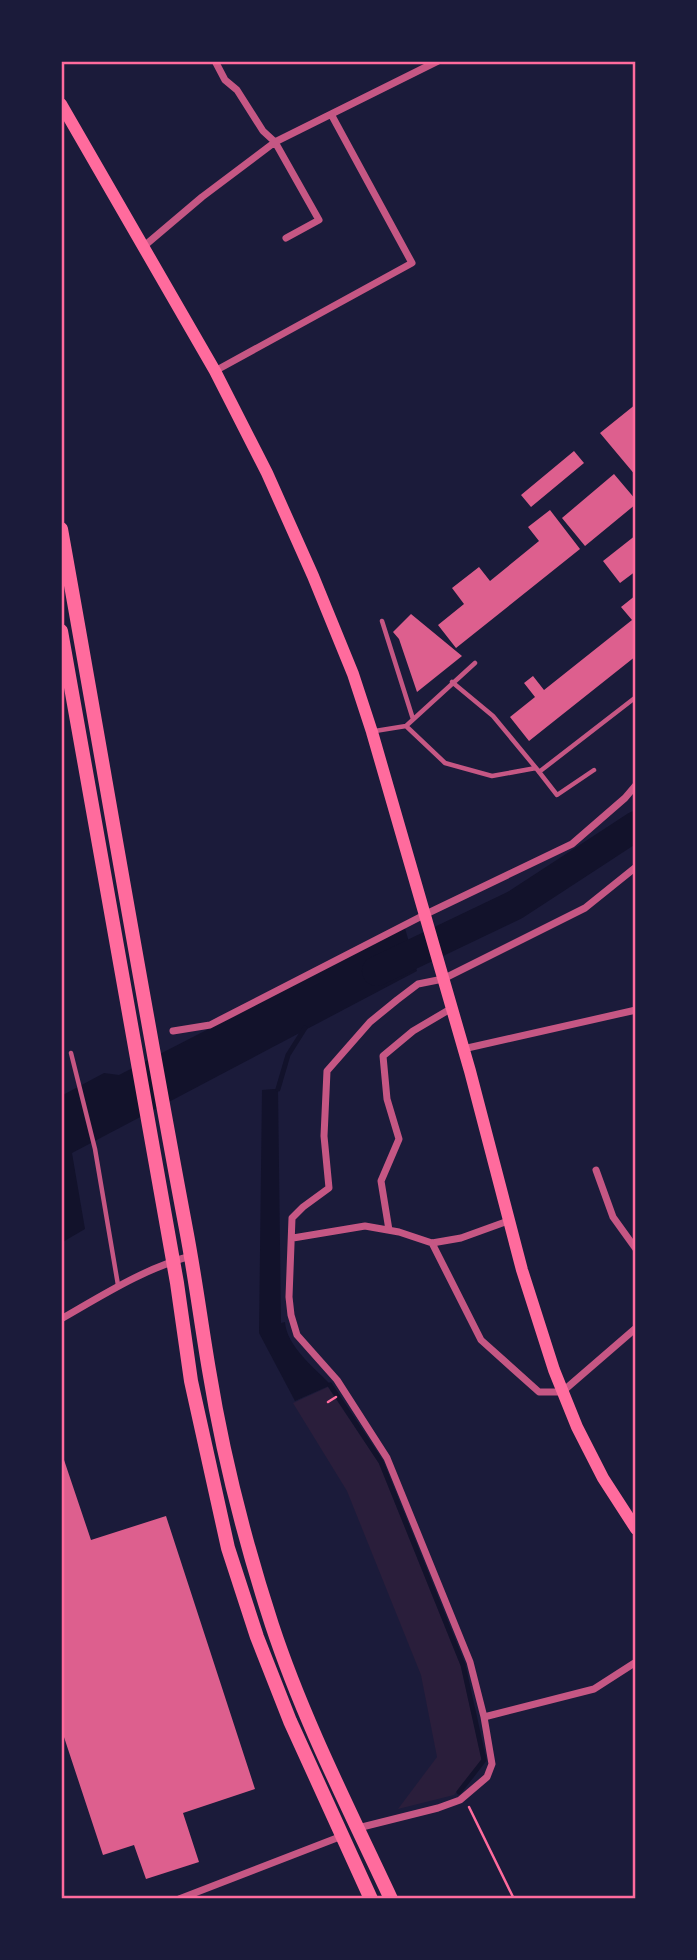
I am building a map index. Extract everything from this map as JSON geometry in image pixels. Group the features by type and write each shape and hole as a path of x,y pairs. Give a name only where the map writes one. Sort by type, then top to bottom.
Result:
{"highway":[{"path":"61,529 191,1256 209,1372 228,1463 248,1543 287,1666 391,1899"},
{"path":"61,631 173,1261 191,1381 216,1502 228,1548 266,1663 289,1721 371,1899"}],"main road":[{"path":"61,104 215,371 267,473 353,674 452,1009 508,1221 562,1392 603,1478 636,1529"}],"street":[{"path":"215,61 262,131 275,142 319,220 286,238"},
{"path":"143,247 202,197 275,142 438,61"},
{"path":"215,371 412,263 331,114"},
{"path":"173,1031 210,1025 424,915 572,844 625,799 636,785"},
{"path":"358,1828 438,1808 465,1797 486,1777 492,1764 470,1662 387,1458 337,1380 297,1335 291,1315 289,1297 292,1218 329,1188 324,1136 327,1071 370,1022 418,985 585,908 636,867"},
{"path":"389,1230 381,1181 399,1139 387,1099 383,1056 413,1031 452,1009"},
{"path":"463,1049 636,1010"},
{"path":"596,1170 613,1217 636,1249"},
{"path":"293,1238 365,1226 432,1243 461,1238 508,1221"},
{"path":"432,1243 481,1340 539,1392 562,1392 636,1328"},
{"path":"61,1319 118,1286 173,1261 191,1256"},
{"path":"484,1717 594,1689 636,1662"},
{"path":"179,1899 342,1836"}],"lane":[{"path":"382,621 413,719"},
{"path":"372,732 406,726 475,663"},
{"path":"452,682 493,716 557,795 594,770"},
{"path":"406,726 445,763 492,776 537,770 636,697"},
{"path":"71,1053 95,1149 118,1286"}],"path":[{"path":"328,1402 333,1399"},
{"path":"465,1797 514,1899"}],"shaded area":[{"path":"405,928 417,971 72,1153 85,1229 61,1243 61,1096 104,1073 119,1075"},
{"path":"278,1089 281,1323 285,1322 296,1348 331,1385 295,1401 259,1333 262,1090"},
{"path":"328,1387 379,1463 461,1666 482,1760 454,1795 398,1809 437,1757 421,1675 347,1491 293,1403"}],"building":[{"path":"636,404 636,476 600,433"},
{"path":"574,451 584,463 531,507 521,495"},
{"path":"614,474 636,500 636,504 585,546 562,518"},
{"path":"550,510 580,549 456,648 438,625 464,604 452,588 479,567 490,581 539,541 528,527"},
{"path":"636,535 636,571 620,583 603,561"},
{"path":"636,595 636,656 529,741 510,717 535,697 524,683 533,676 544,690 632,620 621,607"},
{"path":"411,614 462,656 417,692 399,639 393,632"},
{"path":"61,1451 91,1540 166,1516 255,1789 183,1813 199,1862 146,1879 134,1845 103,1855 61,1728"}],"waterway":[{"path":"377,971 515,905 636,826"},
{"path":"278,1089 288,1055 305,1028"},
{"path":"330,1385 381,1462 463,1665 484,1760 459,1792"}]}
